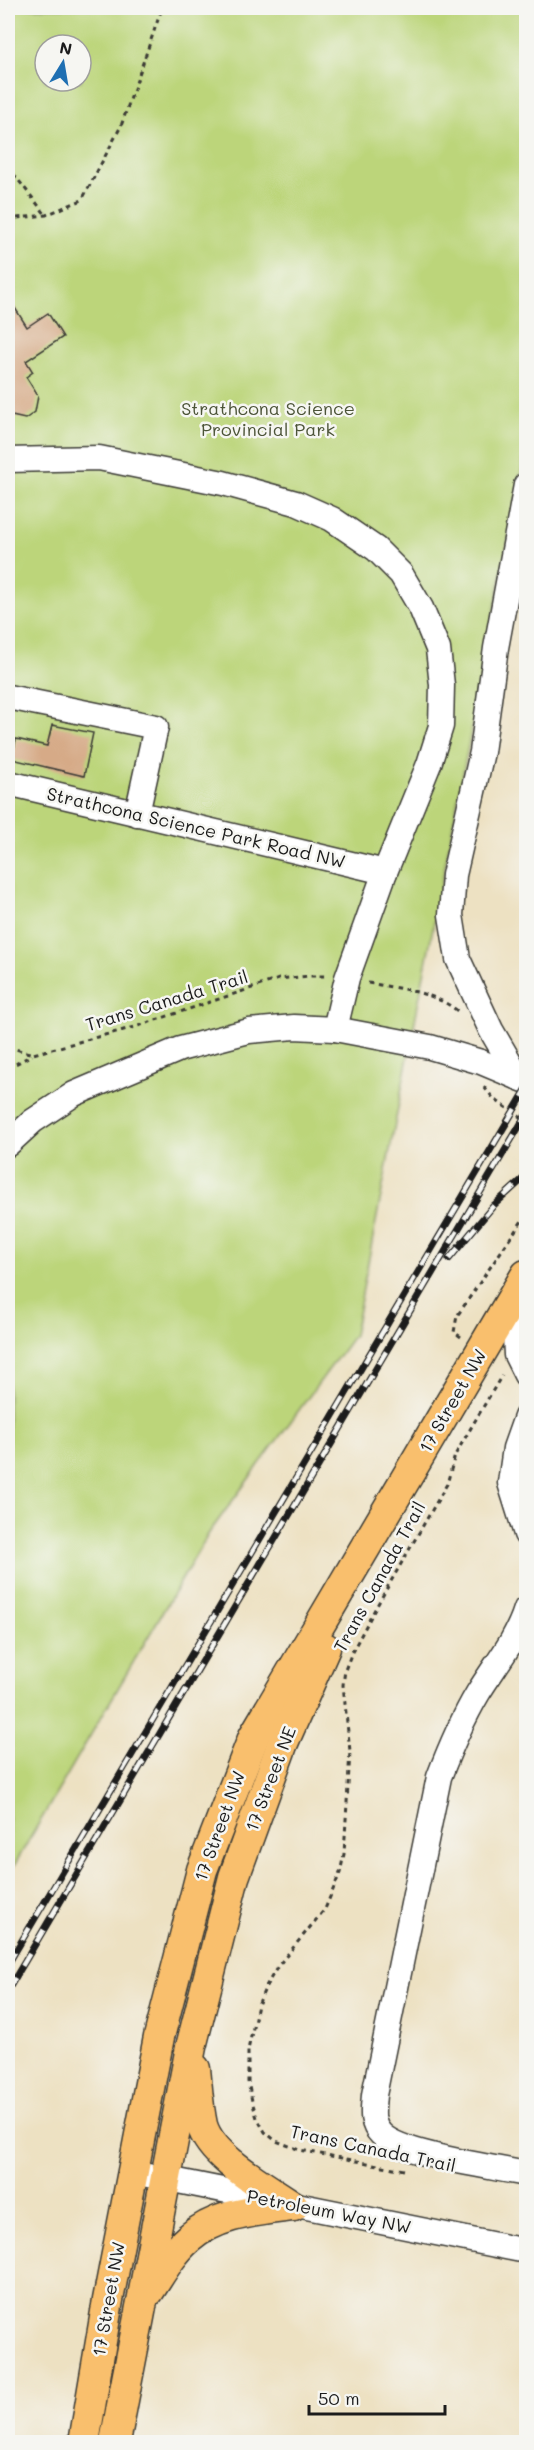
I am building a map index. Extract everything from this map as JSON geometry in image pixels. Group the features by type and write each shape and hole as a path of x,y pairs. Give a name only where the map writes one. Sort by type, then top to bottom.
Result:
{"main road":[{"name":"17 Street NW","path":"84,2442 159,2037 202,1870 254,1736 520,1286"},
{"name":"17 Street NE","path":"191,2047 234,1877 278,1756 382,1522"},
{"path":"142,2300 191,2047"},
{"path":"191,2047 203,2127 212,2144 246,2173 293,2205"},
{"path":"142,2300 173,2255 189,2238 210,2225 235,2214 293,2205"},
{"name":"17 Street NW","path":"114,2442 142,2300"}],"street":[{"path":"8,460 99,458 224,483 296,502 332,519 368,543 400,574 421,608 438,649 442,685 441,726 429,764 385,872 347,978 335,1029"},
{"path":"523,1080 491,1030 458,959 451,915 454,875 482,752 496,648 526,485"},
{"path":"8,697 156,727 137,814"},
{"name":"Strathcona Science Park Road NW","path":"8,783 385,872"},
{"path":"8,1144 33,1121 74,1094 180,1049 249,1031 294,1027 335,1029 430,1047 481,1062 523,1080"},
{"path":"520,1286 516,1355 526,1375"},
{"path":"526,1417 515,1448 510,1483 526,1534"},
{"path":"526,1609 513,1641 456,1732 439,1777 374,2095 372,2121 381,2135 408,2149 526,2174"},
{"name":"Petroleum Way NW","path":"133,2172 526,2251"}],"path":[{"path":"8,219 46,215 82,200 121,126 162,8"},
{"path":"8,167 46,215"},
{"name":"Trans Canada Trail","path":"8,1068 33,1054 135,1027 279,979 310,976 336,977"},
{"path":"367,982 430,995 446,1002 464,1018"},
{"path":"8,1047 33,1054"},
{"path":"482,1083 494,1099 526,1120"},
{"path":"464,1338 454,1332 457,1316 526,1215"},
{"name":"Trans Canada Trail","path":"413,2172 300,2150 276,2141 265,2132 257,2118 248,2082 248,2050 258,2006 266,1986 278,1966 325,1909 340,1873 344,1854 350,1751 343,1685 345,1670 375,1609 447,1484 455,1455 502,1376 503,1369"}],"green space":[{"name":"Strathcona Science Provincial Park","path":"8,8 526,8 526,448 354,1335 209,1533 8,1876"}],"building":[{"path":"8,297 27,327 48,313 63,337 26,361 33,372 26,377 38,396 35,412 25,419 12,416 8,409"},
{"path":"52,725 93,733 84,776 12,759 16,739 47,746"}],"railway":[{"path":"8,1964 526,1090"},
{"path":"8,1990 526,1115"},
{"path":"449,1259 494,1205 526,1176"}]}
